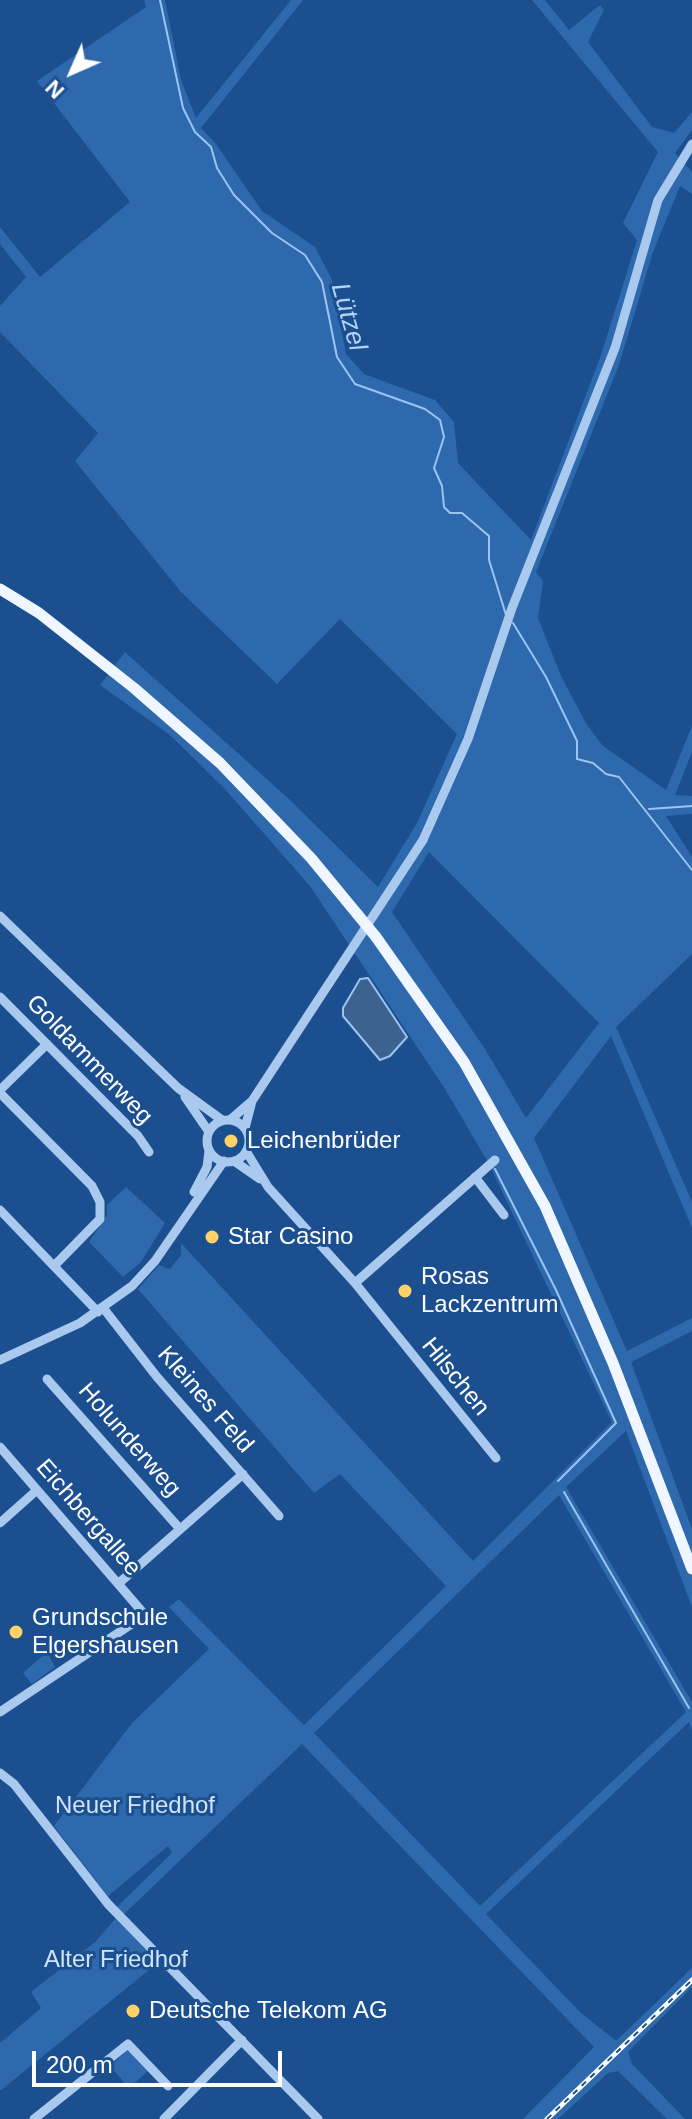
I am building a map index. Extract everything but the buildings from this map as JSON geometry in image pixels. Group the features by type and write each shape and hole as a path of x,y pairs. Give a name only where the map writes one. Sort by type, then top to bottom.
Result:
{"main road":[{"path":"0,589 39,613 111,669 220,763 311,858 376,937 464,1062 545,1206 613,1363 692,1569"}],"street":[{"path":"170,1237 229,1161 246,1151 249,1139 245,1128 252,1101 423,840 468,739 512,608 615,348 658,200 692,144"},
{"path":"0,916 178,1088 226,1120 245,1128"},
{"name":"Goldammerweg","path":"0,997 138,1136 149,1152"},
{"path":"47,1044 0,1092 92,1186 100,1202 100,1219 54,1266"},
{"path":"0,1360 101,1310 155,1261 207,1167 209,1132 178,1088"},
{"path":"209,1132 252,1101"},
{"path":"209,1151 229,1161"},
{"name":"Hilschen","path":"246,1151 263,1181 355,1283 496,1458"},
{"path":"355,1283 495,1160"},
{"name":"Hilschen","path":"229,1161 263,1181"},
{"path":"475,1177 504,1215"},
{"name":"Kleines Feld","path":"0,1210 101,1310 279,1516"},
{"name":"Holunderweg","path":"47,1379 180,1529"},
{"name":"Eichbergallee","path":"0,1447 145,1615 0,1712"},
{"path":"119,1583 243,1474"},
{"path":"0,1523 37,1490"},
{"path":"0,1773 14,1784 108,1904 318,2119"},
{"path":"164,2119 242,2040"},
{"path":"34,2119 128,2044 168,2086"}],"green space":[{"name":"Neuer Friedhof","path":"144,0 165,0 181,80 196,118 291,0 303,0 201,128 216,144 262,211 315,247 332,280 346,354 364,374 435,400 454,422 458,463 531,540 601,355 637,240 623,223 658,152 532,0 545,0 569,30 600,5 604,10 588,42 652,127 674,133 692,112 692,130 675,153 692,172 692,194 680,186 653,252 619,365 536,572 543,581 538,618 561,676 587,725 603,746 666,790 692,726 692,752 675,795 692,796 692,814 666,816 692,857 692,954 616,1027 692,1202 692,1228 611,1036 534,1138 627,1351 692,1318 692,1331 631,1362 692,1529 692,1607 626,1431 566,1487 692,1702 692,1730 689,1722 486,1914 580,2012 616,2041 692,1968 692,1987 628,2052 632,2064 685,2119 667,2119 618,2071 608,2073 558,2119 523,2119 594,2047 302,1744 123,1915 117,1907 172,1853 168,1846 108,1896 54,1826 132,1723 209,1649 169,1607 179,1599 304,1725 446,1586 340,1474 314,1493 138,1289 159,1265 170,1269 181,1255 181,1243 473,1561 612,1422 489,1164 445,1089 310,886 224,788 170,735 100,685 125,652 289,799 378,887 417,823 457,734 340,619 277,684 181,592 75,461 98,433 0,332 0,306 26,277 0,244 0,227 40,277 130,202 37,81 146,7","holes":["429,852 599,1023 526,1118 485,1049 392,912","559,1495 686,1712 480,1906 314,1733"]},
{"path":"126,1187 165,1223 141,1262 123,1277 89,1242 107,1215 107,1205"},
{"path":"47,1652 55,1667 32,1684 23,1673"},
{"name":"Alter Friedhof","path":"116,1918 160,1961 0,2091 0,2043 41,2008 31,1992 95,1942"},
{"path":"129,2049 148,2071 129,2088 110,2066"}],"shaded area":[{"path":"368,978 407,1037 390,1056 380,1060 343,1016 343,1008 360,979"}],"waterway":[{"name":"Lützel","path":"160,0 183,108 195,132 211,147 217,168 234,195 272,233 305,255 322,282 337,357 355,384 425,409 440,420 444,437 434,468 442,486 444,507 450,513 462,513 489,536 489,560 506,615"},
{"name":"Lützel","path":"513,623 546,677 577,741 577,759 593,763 606,774 619,777 692,870"},
{"path":"649,809 692,806"},
{"path":"495,1169 556,1290 616,1423 558,1481"},
{"path":"564,1492 689,1708"}],"railway":[{"path":"547,2119 692,1980"}],"place":[{"name":"Leichenbrüder","path":"231,1141"},
{"name":"Star Casino","path":"212,1237"},
{"name":"Rosas Lackzentrum","path":"405,1291"},
{"name":"Grundschule Elgershausen","path":"16,1632"},
{"name":"Deutsche Telekom AG","path":"133,2011"}]}
